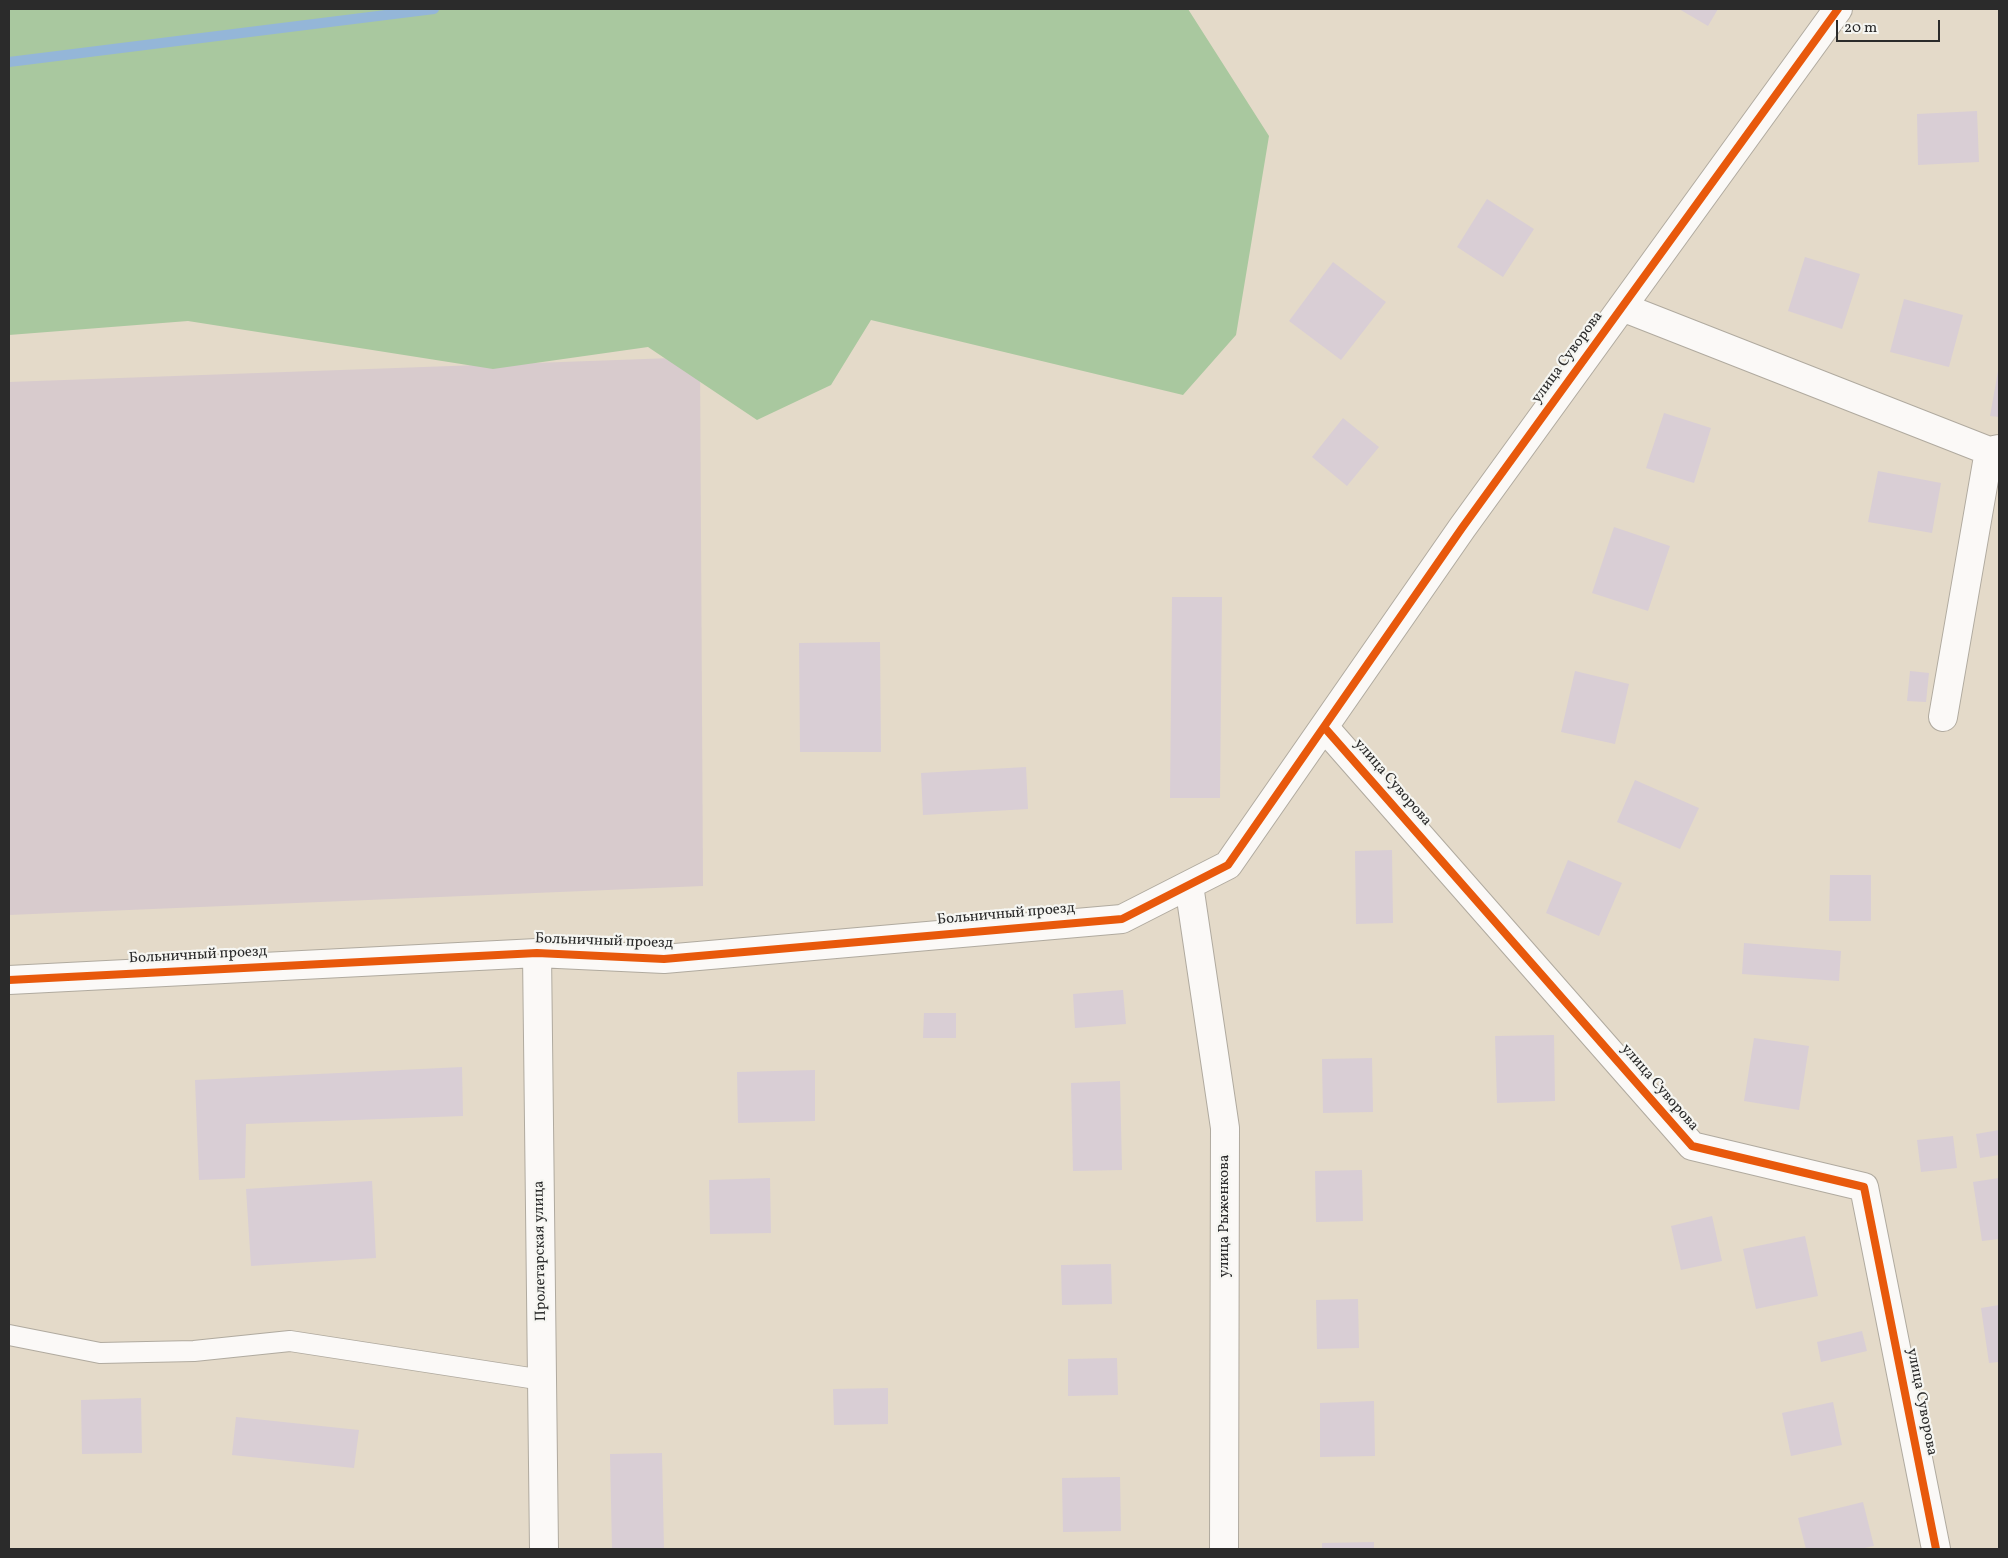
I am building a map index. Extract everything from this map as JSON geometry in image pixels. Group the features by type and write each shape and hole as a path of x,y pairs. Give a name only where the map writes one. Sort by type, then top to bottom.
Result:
{"street":[{"name":"улица Суворова","path":"1188,885 1228,865 1462,528 1838,9"},
{"path":"1622,307 1994,450 1943,716"},
{"name":"улица Суворова","path":"1324,726 1692,1146 1864,1188 1936,1549"},
{"name":"Больничный проезд","path":"9,980 537,953 664,960 1122,919 1188,885"},
{"name":"улица Рыженкова","path":"1188,885 1225,1128 1224,1549"},
{"name":"Пролетарская улица","path":"537,953 544,1549"}],"lane":[{"path":"9,1335 100,1353 194,1351 290,1341 543,1380"}],"shaded area":[{"path":"700,357 703,886 9,915 9,382"}],"green space":[{"path":"9,9 1188,9 1269,136 1236,335 1183,395 871,320 831,385 757,420 648,347 493,369 188,321 9,335"}],"building":[{"path":"1679,9 1718,9 1708,26"},
{"path":"1977,111 1979,162 1918,165 1917,114"},
{"path":"1487,199 1534,229 1503,277 1457,247"},
{"path":"1805,257 1860,274 1842,329 1788,311"},
{"path":"1333,262 1386,302 1341,360 1289,321"},
{"path":"1904,299 1963,315 1949,367 1890,352"},
{"path":"1999,371 1999,417 1990,416"},
{"path":"1664,413 1711,428 1694,483 1646,468"},
{"path":"1343,418 1379,447 1347,486 1312,457"},
{"path":"1878,471 1941,483 1932,533 1868,522"},
{"path":"1614,527 1670,546 1648,611 1592,593"},
{"path":"1172,597 1222,597 1220,798 1170,798"},
{"path":"880,642 881,752 800,752 799,643"},
{"path":"1575,671 1629,684 1615,744 1561,732"},
{"path":"1910,671 1929,673 1926,702 1907,701"},
{"path":"1026,767 1028,809 923,815 921,773"},
{"path":"1635,780 1699,808 1680,849 1617,822"},
{"path":"1392,850 1393,923 1356,924 1355,851"},
{"path":"1568,860 1622,883 1599,936 1546,913"},
{"path":"1830,875 1871,875 1871,921 1829,921"},
{"path":"1744,943 1841,951 1839,981 1742,974"},
{"path":"1123,990 1126,1024 1075,1028 1073,994"},
{"path":"924,1013 956,1013 956,1038 923,1038"},
{"path":"1554,1035 1555,1101 1497,1103 1495,1036"},
{"path":"1754,1038 1809,1046 1799,1110 1744,1101"},
{"path":"1372,1058 1373,1112 1323,1113 1322,1059"},
{"path":"462,1067 463,1116 246,1124 245,1178 199,1180 195,1080"},
{"path":"815,1070 815,1121 738,1123 737,1072"},
{"path":"1120,1081 1122,1170 1073,1171 1071,1083"},
{"path":"1999,1130 1999,1155 1980,1158 1976,1134"},
{"path":"1953,1136 1957,1168 1921,1172 1917,1140"},
{"path":"1362,1170 1363,1221 1316,1222 1315,1171"},
{"path":"770,1178 771,1233 710,1234 709,1180"},
{"path":"1999,1178 1999,1239 1982,1241 1973,1182"},
{"path":"372,1181 376,1258 251,1266 246,1189"},
{"path":"1712,1216 1722,1261 1681,1270 1671,1226"},
{"path":"1805,1236 1818,1296 1756,1309 1743,1249"},
{"path":"1111,1264 1112,1304 1062,1305 1061,1265"},
{"path":"1358,1299 1359,1348 1317,1349 1316,1300"},
{"path":"1999,1305 1999,1362 1989,1363 1981,1308"},
{"path":"1862,1331 1867,1351 1821,1362 1817,1342"},
{"path":"1117,1358 1118,1395 1068,1396 1068,1359"},
{"path":"888,1388 888,1424 834,1425 833,1389"},
{"path":"141,1398 142,1453 82,1454 81,1400"},
{"path":"1374,1401 1375,1456 1320,1457 1320,1403"},
{"path":"1833,1402 1842,1445 1791,1456 1782,1413"},
{"path":"236,1417 359,1430 354,1468 232,1455"},
{"path":"662,1453 664,1549 612,1549 610,1454"},
{"path":"1120,1477 1121,1531 1063,1532 1062,1478"},
{"path":"1863,1502 1874,1546 1860,1549 1806,1549 1798,1518"},
{"path":"1374,1542 1374,1549 1322,1549 1322,1543"}],"waterway":[{"path":"9,62 434,9"}],"cycle path":[{"path":"9,980 537,953 664,959 1122,919 1228,865 1462,528 1838,9"},
{"path":"1324,727 1692,1146 1864,1187 1936,1549"}]}
